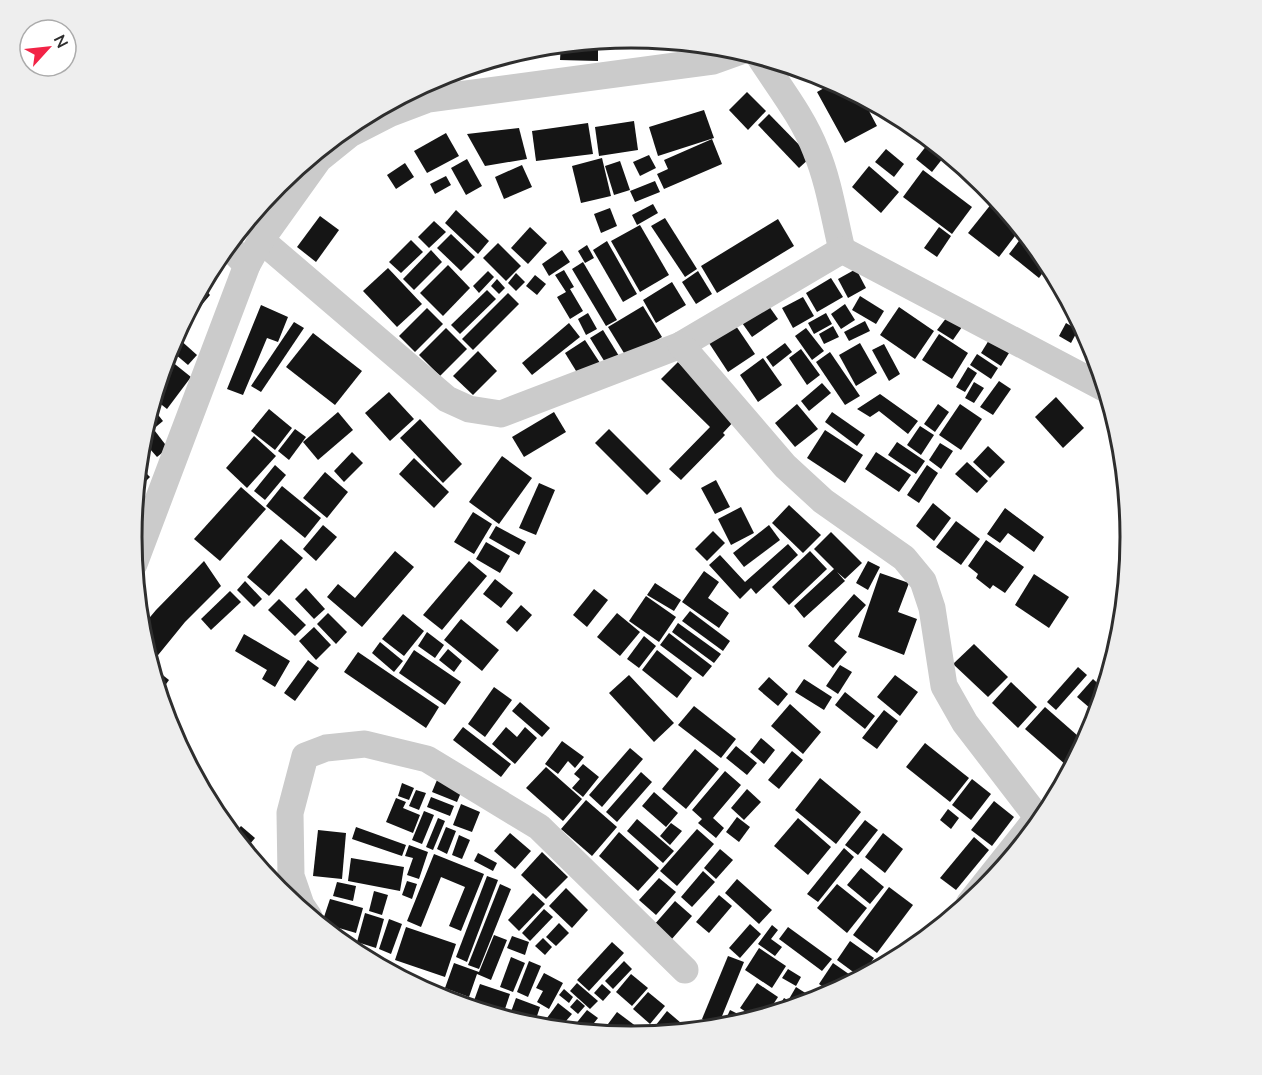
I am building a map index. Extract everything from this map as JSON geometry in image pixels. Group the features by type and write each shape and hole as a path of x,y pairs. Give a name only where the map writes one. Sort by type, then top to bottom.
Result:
{"street":[{"path":"426,93 713,61 725,57"},
{"path":"766,68 801,121 816,151 828,188 842,250 1096,384"},
{"path":"367,126 417,97"},
{"path":"142,542 247,265 261,240 317,162"},
{"path":"261,240 447,399 469,409 501,414 681,345 842,250"},
{"path":"234,252 247,265"},
{"path":"681,345 785,466 823,501 904,558 923,581 932,608 944,686 965,723 1035,813"},
{"path":"298,897 291,876 290,813 305,756 326,748 365,744 427,759 539,828 685,970"}],"building":[{"path":"598,49 598,61 560,60 560,53"},
{"path":"825,88 848,98 868,110 877,126 845,143 817,92"},
{"path":"747,92 766,111 748,130 729,110"},
{"path":"704,110 714,138 658,156 649,127"},
{"path":"769,114 811,157 799,168 758,125"},
{"path":"634,121 638,150 599,156 595,127"},
{"path":"588,123 593,154 536,161 532,131"},
{"path":"519,128 527,159 485,166 467,134"},
{"path":"446,133 459,156 427,173 414,151"},
{"path":"712,139 722,164 664,189 657,174 668,169 664,160"},
{"path":"926,147 942,159 932,172 916,159"},
{"path":"886,149 904,164 894,177 875,162"},
{"path":"649,155 656,168 640,176 633,162"},
{"path":"602,158 611,196 581,203 572,166"},
{"path":"467,159 482,186 466,195 451,168"},
{"path":"620,161 630,190 614,195 605,166"},
{"path":"405,163 414,177 396,189 387,175"},
{"path":"522,165 532,187 504,199 495,177"},
{"path":"869,166 899,192 881,213 852,187"},
{"path":"923,170 972,207 952,234 903,197"},
{"path":"446,176 451,185 435,194 430,184"},
{"path":"655,181 660,192 635,202 630,191"},
{"path":"653,204 658,213 637,225 632,215"},
{"path":"990,205 1015,235 999,257 968,233"},
{"path":"610,208 617,226 601,233 594,214"},
{"path":"456,210 489,241 478,254 445,223"},
{"path":"320,216 339,230 316,262 297,247"},
{"path":"665,218 697,269 685,277 651,226"},
{"path":"778,219 794,246 717,293 701,266"},
{"path":"434,221 446,232 429,248 418,237"},
{"path":"640,225 669,275 640,292 611,241"},
{"path":"530,227 547,243 528,264 511,248"},
{"path":"939,227 951,236 937,257 924,248"},
{"path":"451,234 475,257 461,271 437,248"},
{"path":"411,240 423,252 401,273 389,262"},
{"path":"1019,240 1042,273 1039,278 1009,254"},
{"path":"607,241 637,294 623,302 593,250"},
{"path":"498,243 521,266 506,281 483,258"},
{"path":"587,245 594,258 585,263 578,251"},
{"path":"431,250 442,262 414,290 403,279"},
{"path":"562,250 570,262 549,276 542,264"},
{"path":"583,262 617,320 606,326 572,269"},
{"path":"448,265 470,288 443,316 420,293"},
{"path":"388,268 422,304 397,327 363,291"},
{"path":"856,269 866,288 848,298 838,279"},
{"path":"564,270 574,287 570,289 583,311 570,319 557,297 566,292 555,275"},
{"path":"488,271 494,277 479,293 473,286"},
{"path":"698,271 712,294 696,304 682,282"},
{"path":"516,273 525,282 516,291 508,283"},
{"path":"535,275 546,284 537,295 526,286"},
{"path":"831,278 843,297 817,312 806,293"},
{"path":"497,279 505,288 499,294 491,286"},
{"path":"672,282 686,305 656,323 643,300"},
{"path":"487,290 496,299 460,334 451,325"},
{"path":"208,292 210,295 199,308"},
{"path":"508,293 519,304 473,350 462,339"},
{"path":"860,296 884,311 876,324 852,310"},
{"path":"803,297 814,316 793,328 782,308"},
{"path":"766,302 778,319 752,337 740,320"},
{"path":"845,304 855,320 841,329 831,314"},
{"path":"261,305 288,317 278,342 267,338 243,395 227,389"},
{"path":"643,306 662,337 627,358 608,327"},
{"path":"899,307 934,331 915,359 880,335"},
{"path":"427,308 443,324 415,352 399,336"},
{"path":"588,313 597,329 586,335 578,319"},
{"path":"826,313 832,324 814,334 808,323"},
{"path":"947,317 962,327 953,340 937,330"},
{"path":"865,321 870,331 849,341 844,332"},
{"path":"294,322 304,328 261,392 251,386"},
{"path":"569,323 580,337 532,375 522,363"},
{"path":"734,323 755,354 728,372 707,340"},
{"path":"1066,323 1073,327 1076,334 1071,343 1059,336"},
{"path":"833,326 839,337 824,344 819,334"},
{"path":"446,328 467,349 440,376 419,355"},
{"path":"806,328 824,351 812,360 795,336"},
{"path":"603,330 619,356 606,364 590,338"},
{"path":"313,333 362,371 335,405 286,367"},
{"path":"939,334 968,353 952,379 922,360"},
{"path":"585,340 602,366 581,379 565,353"},
{"path":"989,340 1009,353 1001,366 981,353"},
{"path":"183,342 197,355 188,365 177,355"},
{"path":"785,343 792,352 773,367 766,357"},
{"path":"860,343 877,373 856,386 839,355"},
{"path":"884,344 900,374 889,381 872,350"},
{"path":"801,349 820,375 807,385 789,358"},
{"path":"478,351 497,371 473,395 453,376"},
{"path":"830,352 860,396 845,405 816,362"},
{"path":"977,354 998,368 991,379 970,365"},
{"path":"763,358 782,385 758,402 740,375"},
{"path":"678,362 736,419 723,433 725,435 681,480 669,469 710,427 661,379"},
{"path":"174,363 191,377 167,409 160,404"},
{"path":"968,367 977,373 965,392 956,387"},
{"path":"999,381 1011,389 993,415 980,407"},
{"path":"974,382 984,388 974,403 965,398"},
{"path":"822,383 831,393 809,411 801,401"},
{"path":"389,392 414,419 390,441 365,413"},
{"path":"880,394 918,421 908,434 879,411 870,417 857,409"},
{"path":"1056,397 1084,428 1063,448 1035,417"},
{"path":"797,404 818,429 795,447 775,423"},
{"path":"938,404 949,412 935,432 924,424"},
{"path":"960,404 982,419 961,450 939,435"},
{"path":"269,409 292,428 275,450 251,431"},
{"path":"338,412 353,430 318,460 303,442"},
{"path":"554,412 566,432 524,457 512,437"},
{"path":"832,412 865,435 857,446 825,422"},
{"path":"157,414 163,421 154,428"},
{"path":"420,419 462,464 443,483 400,438"},
{"path":"920,426 934,435 921,455 907,445"},
{"path":"295,429 306,437 289,460 278,451"},
{"path":"609,429 661,481 647,495 595,443"},
{"path":"825,430 863,455 845,483 807,458"},
{"path":"155,431 168,448 157,457 150,449"},
{"path":"254,436 276,456 247,488 226,468"},
{"path":"897,442 925,461 916,474 888,455"},
{"path":"940,443 953,451 941,469 929,460"},
{"path":"988,446 1005,462 990,478 973,462"},
{"path":"352,452 363,463 344,482 334,471"},
{"path":"876,452 911,475 899,492 865,469"},
{"path":"502,456 532,478 499,524 469,502"},
{"path":"414,458 449,492 434,508 399,474"},
{"path":"967,462 988,481 977,493 955,474"},
{"path":"275,465 286,475 265,500 254,491"},
{"path":"927,465 938,473 919,503 907,495"},
{"path":"325,472 348,492 327,518 303,498"},
{"path":"716,480 730,507 715,514 701,488"},
{"path":"539,483 555,490 536,535 519,528"},
{"path":"282,486 321,518 305,538 266,506"},
{"path":"241,487 266,509 220,561 194,539"},
{"path":"933,503 951,518 934,541 916,526"},
{"path":"789,505 821,535 803,553 772,523"},
{"path":"741,507 754,533 731,545 718,519"},
{"path":"1005,508 1044,537 1034,552 1008,533 1000,543 987,534"},
{"path":"473,512 492,524 474,554 454,542"},
{"path":"956,521 980,539 961,565 936,547"},
{"path":"323,525 337,537 316,561 303,549"},
{"path":"769,525 780,540 744,567 733,553"},
{"path":"496,526 526,542 519,555 489,538"},
{"path":"713,531 725,543 707,561 695,549"},
{"path":"831,532 862,563 845,579 837,572 845,581 804,618 794,606 834,569 814,549"},
{"path":"281,539 303,558 269,596 247,577"},
{"path":"986,540 1024,567 1005,593 993,585 990,589 976,578 978,574 968,566"},
{"path":"486,542 510,556 500,573 476,559"},
{"path":"788,544 798,555 756,594 751,588 740,599 709,565 720,555 745,582"},
{"path":"395,551 414,567 362,627 327,597 338,584 355,598"},
{"path":"810,551 827,569 789,605 772,587"},
{"path":"204,561 221,586 185,622 156,657 149,619"},
{"path":"469,561 487,576 442,630 423,615"},
{"path":"868,561 880,567 868,590 856,583"},
{"path":"704,571 719,582 708,598 729,613 719,628 682,602"},
{"path":"880,573 909,583 898,612 917,619 904,655 858,637"},
{"path":"1034,574 1069,597 1049,628 1015,605"},
{"path":"495,579 513,593 501,608 483,594"},
{"path":"245,581 262,599 254,607 237,590"},
{"path":"655,583 681,600 674,611 647,595"},
{"path":"306,588 325,609 314,619 295,599"},
{"path":"594,589 608,600 587,627 573,615"},
{"path":"230,591 241,602 211,630 201,619"},
{"path":"854,594 866,605 834,641 847,652 833,668 808,646"},
{"path":"646,596 676,617 659,642 629,621"},
{"path":"279,599 306,625 295,636 268,610"},
{"path":"521,605 532,615 517,632 506,622"},
{"path":"690,611 730,641 723,651 682,621"},
{"path":"328,613 347,632 336,644 317,624"},
{"path":"617,613 640,632 620,656 597,637"},
{"path":"403,614 424,631 404,656 382,639"},
{"path":"461,619 499,650 482,671 444,640"},
{"path":"678,623 721,654 714,663 672,632"},
{"path":"314,627 331,645 316,660 299,641"},
{"path":"427,632 444,645 435,658 418,646"},
{"path":"669,633 712,666 703,677 660,645"},
{"path":"244,634 290,661 275,687 262,679 267,670 235,651"},
{"path":"644,636 656,646 639,668 627,659"},
{"path":"380,642 403,661 394,672 372,653"},
{"path":"974,644 1008,677 988,697 953,664"},
{"path":"448,649 462,661 454,672 439,660"},
{"path":"414,650 461,682 445,705 399,673"},
{"path":"657,650 692,678 677,698 642,670"},
{"path":"358,652 439,707 426,728 344,672"},
{"path":"308,660 319,668 295,701 284,693"},
{"path":"840,665 852,672 838,694 826,686"},
{"path":"1078,667 1087,675 1056,710 1047,702"},
{"path":"161,673 169,680 164,686"},
{"path":"629,675 674,723 654,742 609,693"},
{"path":"895,675 918,692 900,716 877,697"},
{"path":"769,677 788,694 778,706 758,689"},
{"path":"804,679 832,697 824,710 795,692"},
{"path":"1093,679 1098,684 1090,708 1077,697"},
{"path":"1011,682 1037,707 1018,728 992,703"},
{"path":"494,687 512,700 485,737 468,724"},
{"path":"845,692 875,716 865,729 835,705"},
{"path":"520,702 550,728 542,737 512,711"},
{"path":"790,704 821,732 803,754 771,726"},
{"path":"694,706 736,739 721,758 678,725"},
{"path":"1045,707 1078,736 1065,764 1025,729"},
{"path":"884,710 898,721 877,749 862,738"},
{"path":"463,727 511,764 501,777 453,740"},
{"path":"506,727 517,737 525,727 537,738 515,764 492,744"},
{"path":"761,738 775,750 764,764 750,752"},
{"path":"562,741 584,757 575,768 568,761 558,774 545,764"},
{"path":"925,743 969,778 950,802 906,767"},
{"path":"736,746 757,763 747,775 726,758"},
{"path":"630,748 643,759 602,807 589,795"},
{"path":"695,749 719,769 686,809 662,789"},
{"path":"792,751 803,760 779,789 768,780"},
{"path":"583,764 599,777 583,797 572,788 580,779 574,774"},
{"path":"546,767 582,799 563,821 526,788"},
{"path":"725,771 741,785 713,818 724,828 716,838 698,823 702,819 692,810"},
{"path":"641,772 652,782 617,822 606,812"},
{"path":"820,778 861,812 836,844 795,810"},
{"path":"972,779 991,794 971,820 952,805"},
{"path":"437,780 462,790 457,802 432,792"},
{"path":"402,783 414,788 409,800 398,796"},
{"path":"747,789 761,802 744,820 731,808"},
{"path":"416,790 426,793 419,810 409,806"},
{"path":"654,792 678,813 666,827 642,806"},
{"path":"431,797 454,806 450,816 427,807"},
{"path":"396,798 406,802 403,808 420,815 413,833 386,822"},
{"path":"586,800 617,827 592,856 561,829"},
{"path":"994,801 1014,817 992,846 971,830"},
{"path":"461,804 480,812 472,832 453,825"},
{"path":"948,809 959,818 951,829 940,820"},
{"path":"424,811 434,815 422,844 412,840"},
{"path":"737,817 750,827 739,842 726,832"},
{"path":"438,818 445,821 433,850 426,847"},
{"path":"798,818 831,847 808,875 774,846"},
{"path":"637,819 674,851 663,863 627,831"},
{"path":"865,820 878,830 858,855 845,845"},
{"path":"671,823 682,831 670,845 660,836"},
{"path":"241,826 255,838 250,844 243,835 238,829"},
{"path":"356,827 406,845 402,856 352,839"},
{"path":"446,827 456,831 447,854 437,849"},
{"path":"697,829 714,844 677,886 660,871"},
{"path":"318,830 346,833 342,879 313,876"},
{"path":"619,832 659,868 638,891 599,856"},
{"path":"510,833 531,851 515,869 494,851"},
{"path":"883,833 903,849 885,873 865,857"},
{"path":"459,835 470,840 462,859 452,855"},
{"path":"974,837 989,850 956,890 940,878"},
{"path":"409,845 428,852 419,879 407,875 413,858 405,856"},
{"path":"844,848 854,857 818,902 807,894"},
{"path":"720,849 733,860 716,879 704,868"},
{"path":"542,852 568,877 546,899 521,875"},
{"path":"478,853 497,863 493,871 474,861"},
{"path":"434,854 484,874 461,931 449,926 465,887 441,877 421,927 407,921"},
{"path":"351,858 404,867 400,891 348,881"},
{"path":"861,868 884,887 870,904 847,885"},
{"path":"703,871 715,882 692,907 681,897"},
{"path":"487,876 498,880 467,962 456,957"},
{"path":"659,878 676,892 656,915 639,900"},
{"path":"737,879 772,910 759,924 725,893"},
{"path":"407,881 417,884 412,899 402,895"},
{"path":"337,882 356,886 353,901 333,896"},
{"path":"500,884 511,889 479,969 468,965"},
{"path":"837,884 867,908 847,933 817,908"},
{"path":"889,887 913,905 877,953 853,935"},
{"path":"566,888 588,910 572,928 549,906"},
{"path":"374,891 388,895 382,915 369,911"},
{"path":"533,893 545,904 519,931 508,920"},
{"path":"719,895 732,906 709,933 696,922"},
{"path":"330,899 363,908 356,933 334,926 324,918"},
{"path":"675,901 692,916 671,940 654,925"},
{"path":"544,909 553,917 530,941 522,933"},
{"path":"365,913 384,919 376,948 357,942"},
{"path":"389,919 402,924 391,954 379,949"},
{"path":"559,923 569,933 556,946 546,937"},
{"path":"750,924 761,934 740,958 729,948"},
{"path":"772,925 778,930 771,939 782,947 775,956 758,944"},
{"path":"406,927 456,944 445,977 395,960"},
{"path":"788,927 832,959 822,971 779,939"},
{"path":"494,935 507,940 491,980 477,974 469,997 445,988 454,963 479,972"},
{"path":"512,936 529,942 525,955 507,948"},
{"path":"543,938 552,947 545,955 535,946"},
{"path":"850,941 874,958 869,965 855,973 837,960"},
{"path":"612,942 624,953 589,991 577,980"},
{"path":"759,948 786,966 772,988 745,970"},
{"path":"728,956 744,962 721,1019 707,1021 702,1019"},
{"path":"511,957 525,963 513,992 500,987"},
{"path":"529,961 541,966 528,997 517,992"},
{"path":"624,961 632,969 613,989 605,981"},
{"path":"833,963 851,975 824,987 819,984"},
{"path":"788,969 801,977 796,986 782,978"},
{"path":"544,973 563,983 549,1009 537,1002 543,991 536,988"},
{"path":"631,974 648,988 632,1006 616,992"},
{"path":"577,983 598,1001 590,1009 570,991"},
{"path":"757,983 778,997 772,1006 758,1010 747,1013 740,1008"},
{"path":"480,984 510,994 505,1010 474,1001"},
{"path":"602,984 611,992 603,1001 594,993"},
{"path":"796,987 807,994 791,1000 789,999"},
{"path":"564,989 573,997 569,1003 559,995"},
{"path":"648,992 665,1006 650,1024 633,1009"},
{"path":"516,998 540,1007 536,1018 511,1012"},
{"path":"577,999 585,1006 578,1014 570,1007"},
{"path":"558,1003 572,1014 565,1023 547,1018"},
{"path":"587,1010 598,1018 592,1025 576,1024"},
{"path":"730,1010 739,1015 726,1018"},
{"path":"667,1011 681,1023 680,1024 655,1026"},
{"path":"617,1012 637,1027 611,1026 608,1024"}]}
